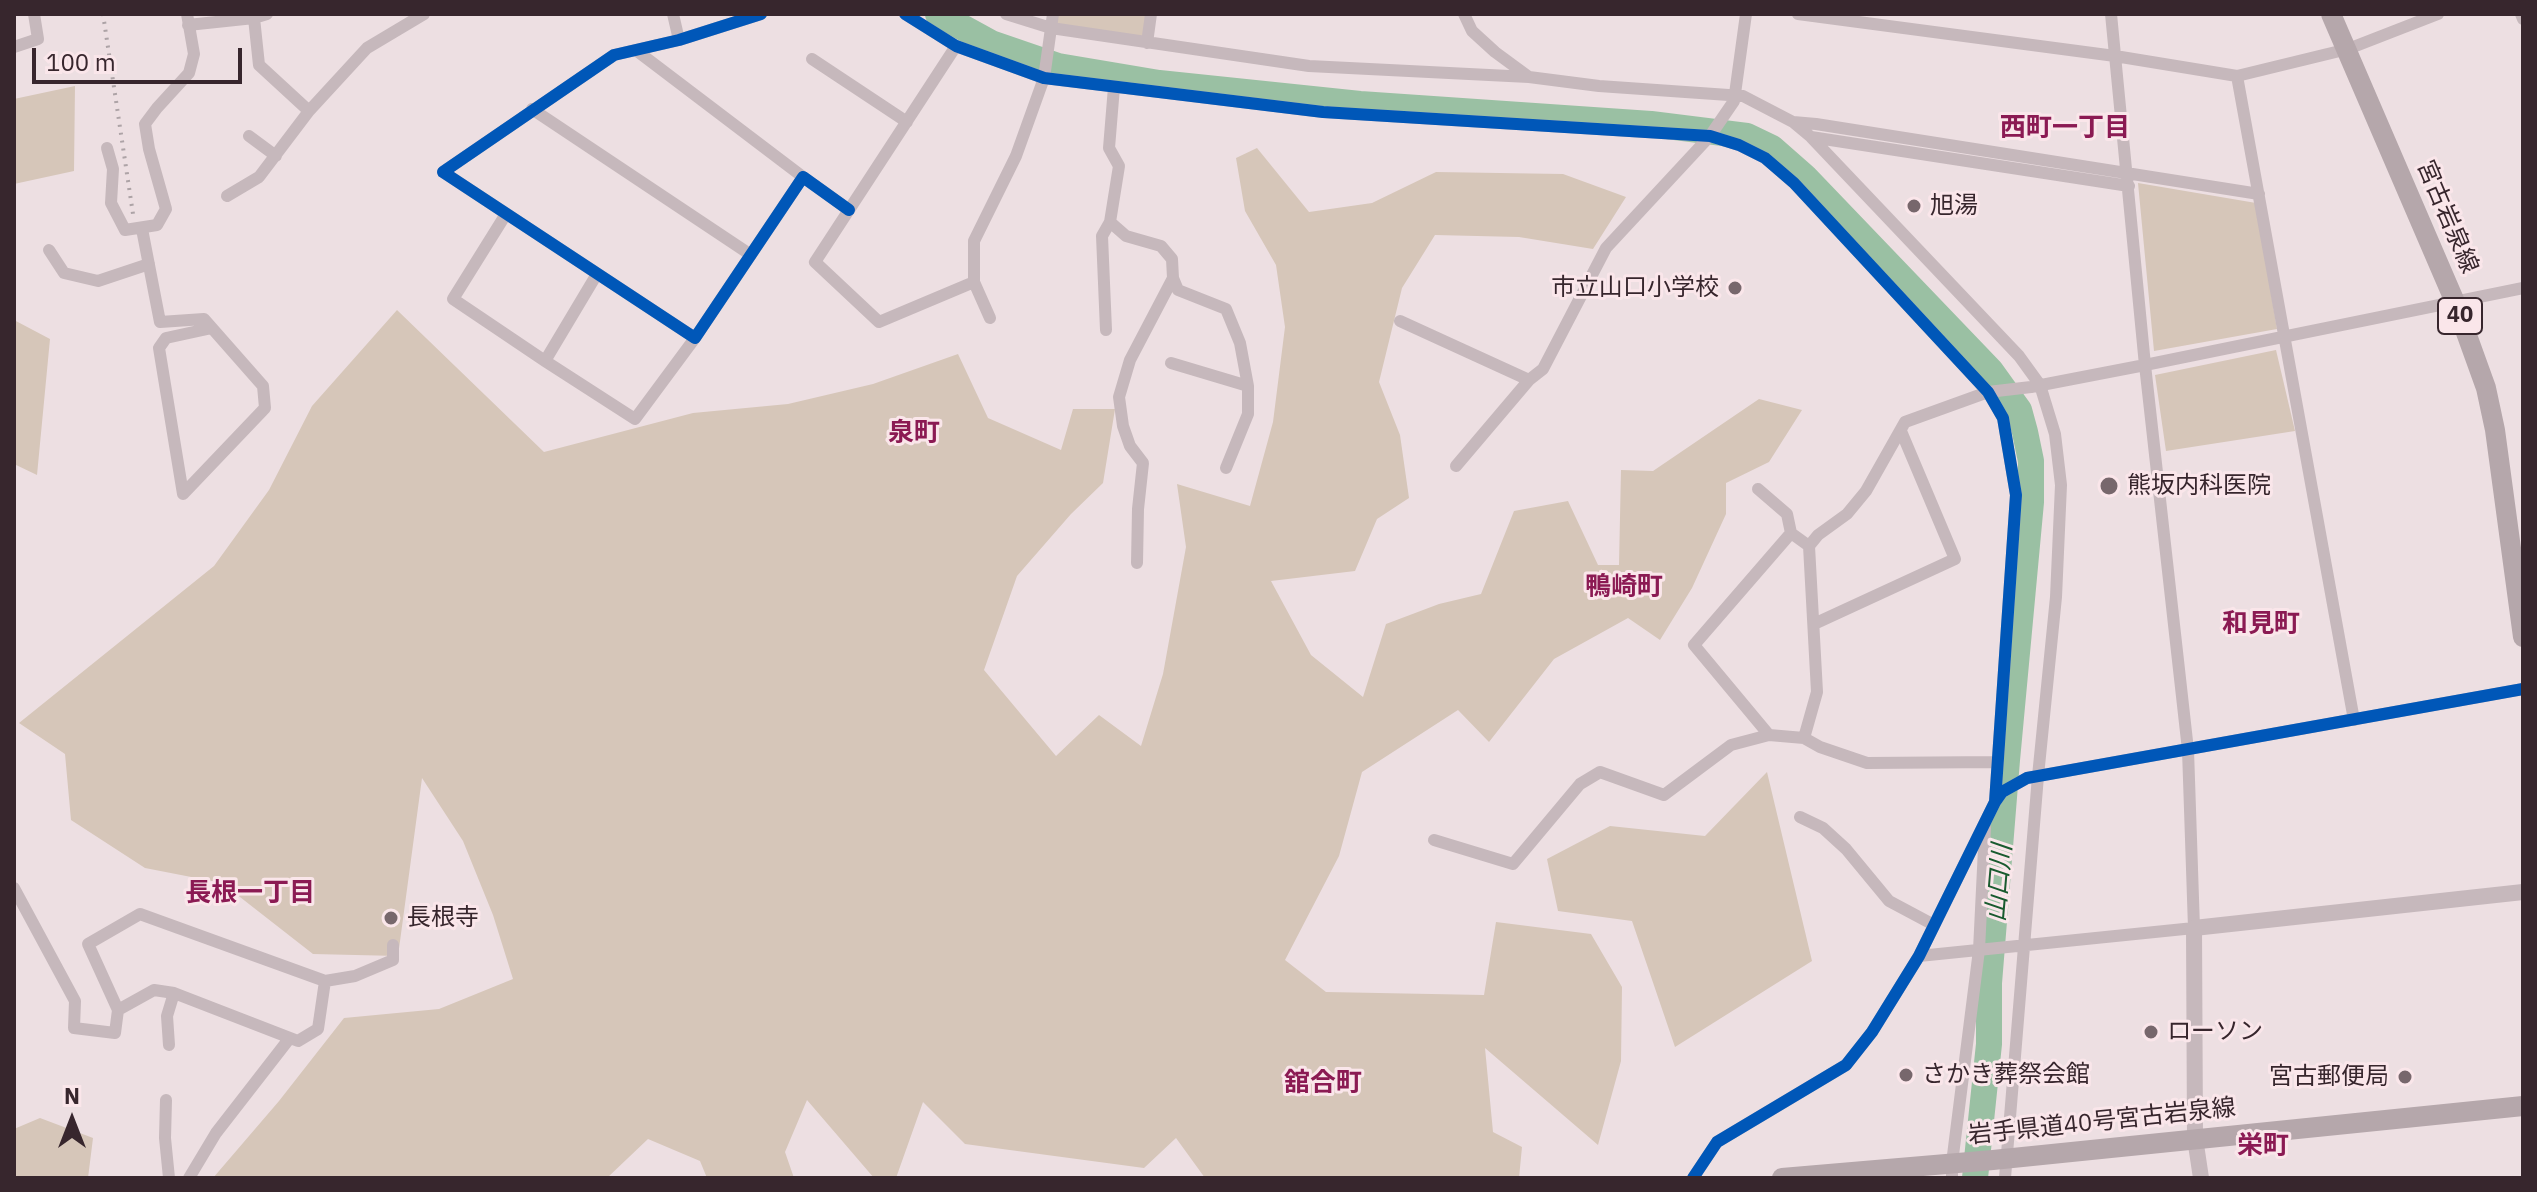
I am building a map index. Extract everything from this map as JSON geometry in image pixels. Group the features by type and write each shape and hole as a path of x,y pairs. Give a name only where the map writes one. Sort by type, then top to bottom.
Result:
{"main road":[{"name":"宮古岩泉線","path":"2331,14 2455,302 2486,388 2495,430 2523,637"},
{"name":"岩手県道40号宮古岩泉線","path":"1782,1178 2002,1166 2195,1138 2523,1106"}],"street":[{"path":"14,47 38,39 34,14"},
{"path":"227,196 259,177 309,111 367,48 424,14"},
{"path":"673,14 679,40"},
{"path":"695,338 443,172 614,55 679,40 761,14"},
{"path":"905,14 956,46 1045,74 1114,87 1323,112 1710,136 1739,145 1765,158 1794,183 1988,392 2003,418 2016,495 1998,762 1999,797 1919,956 1872,1032 1846,1065 1717,1142 1693,1178"},
{"path":"1006,14 1051,31 1309,66 1529,77 1734,98 1743,96 1793,122 1811,137 2019,356 2036,386 2055,434 2061,485 2056,597 2032,777 2002,1166"},
{"path":"990,318 974,282 974,241 1016,156 1045,74 1053,14"},
{"path":"1147,43 1151,14"},
{"path":"1464,14 1472,31 1529,77"},
{"path":"1456,466 1529,380 1543,369 1606,248 1710,136 1734,98 1746,14"},
{"path":"1798,14 2115,56 2237,76 2348,49 2438,14"},
{"path":"2111,14 2145,365 2188,750 2194,928 2195,1138 2201,1178"},
{"path":"107,148 113,169 111,203 125,230 157,225 166,209 145,124 189,73 194,54 187,20 260,16 259,65 309,111"},
{"path":"956,46 815,262 879,322 974,282"},
{"path":"637,51 849,210"},
{"path":"812,59 907,122"},
{"path":"2237,76 2354,720"},
{"path":"1106,330 1102,236 1110,222 1119,166 1109,148 1114,87"},
{"path":"532,109 751,255"},
{"path":"1793,122 2259,194"},
{"path":"249,136 276,156"},
{"path":"1811,137 2129,186"},
{"path":"506,214 453,299 635,419 695,338 803,177"},
{"path":"1110,222 1126,236 1161,246 1172,259 1173,278 1178,290 1226,309 1240,343 1248,386 1248,414 1226,468"},
{"path":"142,229 160,322 204,319 212,328 263,386 265,408 183,494 159,348 166,338 212,328"},
{"path":"49,250 64,273 98,281 149,264"},
{"path":"545,361 597,274"},
{"path":"1137,563 1143,463 1130,446 1123,426 1119,397 1130,360 1173,278"},
{"path":"1804,738 1817,692 1809,546 1818,535 1847,514 1866,491 1905,422 1988,392 2145,365 2523,288"},
{"path":"1400,321 1529,380"},
{"path":"1171,363 1248,386"},
{"path":"1814,624 1955,559 1901,431"},
{"path":"1758,489 1787,514 1791,533 1809,546"},
{"path":"1769,735 1694,645 1791,533"},
{"path":"1999,797 2032,777 2523,689"},
{"path":"1434,840 1513,864 1580,784 1600,772 1664,795 1731,745 1769,735 1804,738 1820,747 1867,763 1998,762"},
{"path":"1800,817 1823,828 1846,849 1889,901 1934,925"},
{"path":"1955,1168 1981,950 1986,821"},
{"path":"14,888 75,1001 74,1028 115,1033 118,1010 88,944 140,914 325,981 355,976 393,960 393,945"},
{"path":"1919,956 2523,892"},
{"path":"118,1010 154,990 174,993 298,1041 318,1029 325,981"},
{"path":"169,1045 167,1016 174,993"},
{"path":"189,1178 216,1133 289,1039"},
{"path":"166,1100 165,1138 169,1178"}],"shaded area":[{"path":"1057,14 1146,14 1143,38 1056,24"},
{"path":"75,86 74,171 14,184 14,99"},
{"path":"1257,148 1309,212 1372,203 1436,172 1563,174 1626,197 1593,249 1519,237 1435,235 1402,288 1379,382 1400,435 1409,498 1377,519 1355,571 1271,581 1311,655 1363,697 1386,624 1439,604 1481,594 1514,511 1568,501 1598,565 1619,565 1621,470 1653,471 1759,399 1802,410 1769,462 1726,483 1726,514 1692,588 1660,640 1628,618 1554,659 1489,742 1458,710 1362,772 1339,856 1285,960 1326,992 1484,995 1496,922 1591,934 1622,987 1621,1061 1598,1145 1485,1048 1493,1132 1522,1147 1519,1178 1205,1178 1176,1138 1144,1168 965,1144 923,1102 896,1178 874,1178 807,1100 785,1152 794,1178 707,1178 700,1161 648,1139 607,1178 213,1178 344,1018 439,1009 513,979 493,915 463,841 422,778 398,956 313,954 222,883 145,868 71,820 65,754 19,723 214,566 269,490 312,406 397,310 544,452 693,413 788,404 873,384 958,354 988,418 1061,450 1073,409 1115,409 1103,483 1071,514 1017,576 984,670 1056,756 1099,715 1141,746 1163,674 1186,547 1177,484 1250,506 1273,422 1285,327 1276,265 1245,211 1236,158"},
{"path":"2138,183 2256,203 2277,329 2154,351"},
{"path":"14,320 50,339 37,475 14,464"},
{"path":"2276,350 2295,431 2166,451 2155,375"},
{"path":"1767,772 1812,961 1675,1047 1632,921 1558,911 1547,859 1610,826 1705,836"},
{"path":"40,1118 93,1138 88,1178 14,1178 14,1129"}],"waterway":[{"name":"山口川","path":"938,14 991,43 1058,66 1159,83 1360,104 1651,124 1747,136 1772,148 1805,177 1991,371 2019,410 2031,461 2031,502 1989,983 1989,1044 1975,1178"}],"railway":[{"path":"103,14 133,214"}],"cycle path":[{"path":"761,14 679,40 614,55 443,172 695,338 803,177 849,210"},
{"path":"905,14 956,46 1044,78 1323,112 1710,136 1739,145 1765,158 1794,183 1988,392 2003,418 2016,495 1995,802"},
{"path":"1693,1178 1717,1142 1846,1065 1872,1032 1919,956 2002,792 2027,778 2523,689"}],"place":[{"name":"旭湯","path":"1914,206"},
{"name":"市立山口小学校","path":"1735,288"},
{"name":"熊坂内科医院","path":"2109,486"},
{"name":"長根寺","path":"391,918"},
{"name":"ローソン","path":"2151,1032"},
{"name":"さかき葬祭会館","path":"1906,1075"},
{"name":"宮古郵便局","path":"2405,1077"}],"district":[{"name":"西町一丁目","path":"2065,128"},
{"name":"泉町","path":"914,433"},
{"name":"鴨崎町","path":"1624,587"},
{"name":"和見町","path":"2261,624"},
{"name":"長根一丁目","path":"250,893"},
{"name":"舘合町","path":"1323,1083"},
{"name":"栄町","path":"2263,1146"}]}
